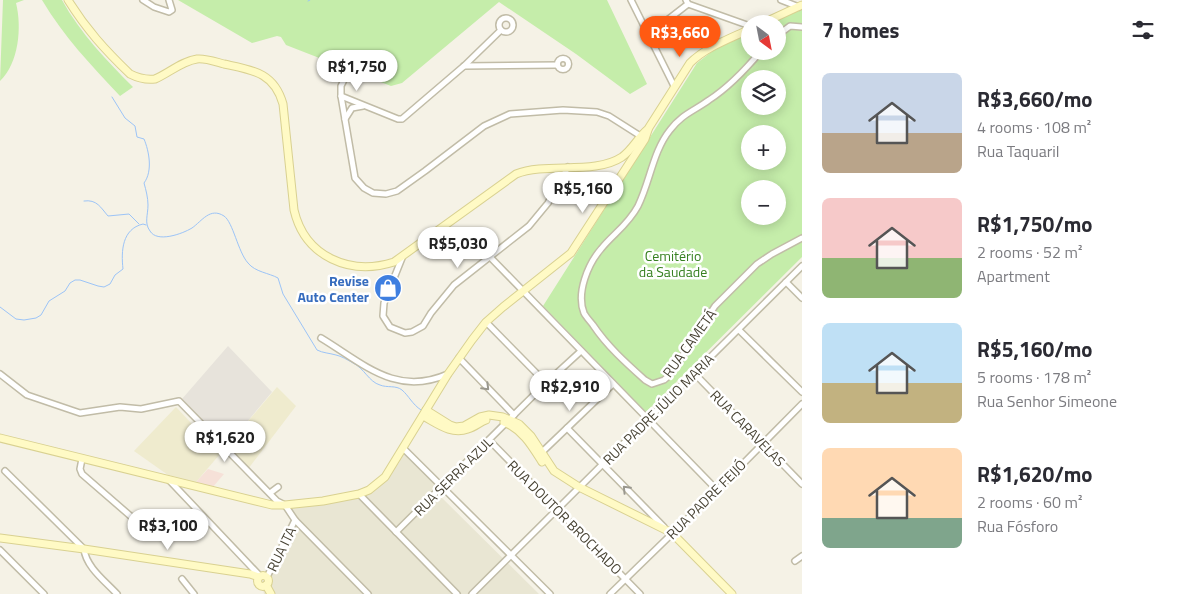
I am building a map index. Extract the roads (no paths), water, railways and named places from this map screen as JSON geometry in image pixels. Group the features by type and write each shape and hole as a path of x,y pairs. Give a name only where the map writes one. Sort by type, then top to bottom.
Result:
{"street":[{"path":"68,0 85,27 124,68 136,77 150,80 156,79 188,61 201,58 252,70 265,76 275,87 283,104 297,224 322,253 345,265 377,267 394,262 516,174 532,169 598,165 621,158 643,137"},
{"path":"143,0 154,7 168,12 171,11 169,0"},
{"path":"631,0 674,86"},
{"path":"781,0 801,6"},
{"path":"648,35 687,2 741,23"},
{"path":"782,15 801,6"},
{"path":"786,29 790,26 802,27"},
{"path":"341,96 402,119 464,66 501,30"},
{"path":"0,438 267,504 285,505 323,501 359,494 369,490 385,477 458,358 486,322 522,291 571,254 690,63 696,56 741,32"},
{"name":"RUA CAMETÁ","path":"753,60 738,76 709,101 686,113 669,130 659,147 651,174 637,208 624,226 600,249 587,273 581,296 584,313 600,336 645,380 652,384 664,380 670,375 715,306 757,264 802,238"},
{"path":"464,66 557,65"},
{"path":"345,78 341,86 341,96 356,178 364,188 379,194 397,191 484,126 510,114 564,110 597,112 610,116 643,137"},
{"path":"344,119 352,108 366,106"},
{"path":"402,258 382,311 388,325 405,333 412,332 423,326 454,285 491,258 533,223 548,203 568,167"},
{"path":"491,258 717,490"},
{"name":"RUA PADRE JÚLIO MARIA","path":"472,594 802,266"},
{"path":"786,282 802,298"},
{"path":"486,322 546,383"},
{"path":"739,330 802,392"},
{"path":"321,338 380,374 397,381 422,382 448,374"},
{"name":"RUA SERRA AZUL","path":"396,532 581,350"},
{"path":"458,358 510,419"},
{"name":"RUA CARAVELAS","path":"694,373 802,484"},
{"path":"0,374 26,395 80,413 120,407 147,408 179,401 270,493 285,505 295,520 368,594"},
{"path":"540,454 614,384"},
{"name":"RUA PADRE FEIJÓ","path":"610,594 802,404"},
{"path":"425,413 456,427 467,425 485,415 510,419 523,427 540,454 554,471 577,489 647,519 670,534 732,594"},
{"path":"567,428 602,464 647,519"},
{"name":"RUA DOUTOR BROCHADO","path":"489,440 640,594"},
{"path":"402,448 550,594"},
{"path":"82,459 80,469 82,474 142,526"},
{"path":"5,471 84,549 84,556 88,564 117,594"},
{"path":"168,478 262,581 270,594"},
{"path":"270,493 278,486"},
{"path":"359,494 457,594"},
{"name":"RUA ITA","path":"262,581 295,520"},
{"path":"670,534 727,594"},
{"path":"0,538 250,574 262,581"},
{"path":"0,550 44,594"},
{"path":"794,560 802,556"},
{"path":"182,579 194,594"}],"waterway":[{"path":"112,97 125,118 135,126 137,137 144,139 146,144 149,155 149,167 144,183 148,202 148,228 153,235 164,237 176,235 192,228 210,214 214,213 224,216 230,224 241,252 248,263 258,270 278,278 283,294 317,350 338,356 357,365 376,383 383,386 400,388 421,410"},
{"path":"84,201 92,201 101,207 108,216 129,214 139,224"},
{"path":"0,307 16,319 36,318 41,315 49,301 65,291 70,283 75,280 104,287 110,284 115,275 123,269 122,255 127,236 136,227 143,224 146,225"}],"place":[{"name":"Revise Auto Center","path":"388,288"}],"park label":[{"name":"Cemitério da Saudade","path":"673,264"}]}
